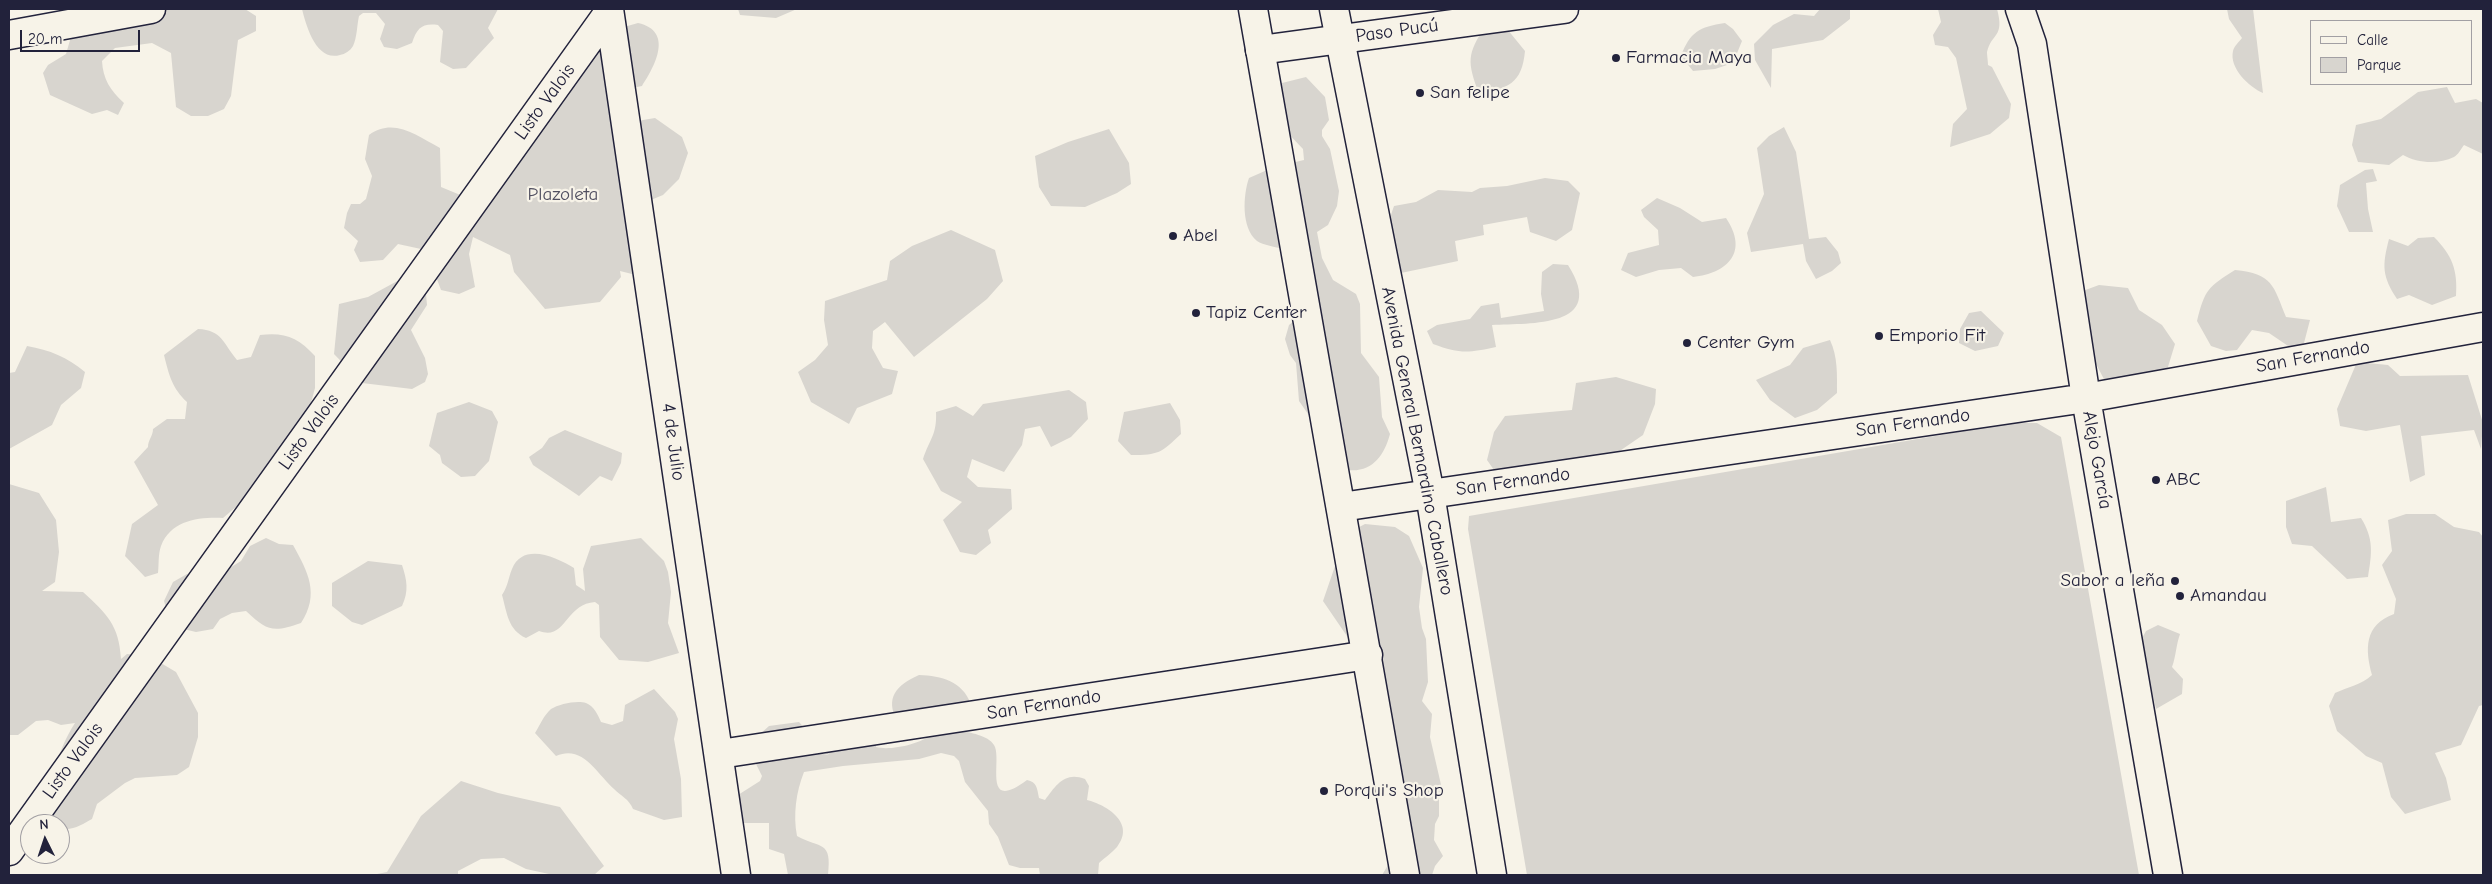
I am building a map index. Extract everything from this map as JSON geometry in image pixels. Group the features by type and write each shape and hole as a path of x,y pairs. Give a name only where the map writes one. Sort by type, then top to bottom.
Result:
{"street":[{"path":"9,35 151,9"},
{"path":"1253,9 1368,655 1405,875"},
{"name":"Avenida General Bernardino Caballero","path":"1334,9 1430,494 1492,875"},
{"name":"Paso Pucú","path":"1260,50 1564,9"},
{"name":"Alejo García","path":"2020,9 2032,44 2086,398 2168,875"},
{"name":"Alejo García","path":"2032,44 2042,9"},
{"name":"4 de Julio","path":"609,10 720,754 736,875"},
{"name":"Listo Valois","path":"9,851 609,10"},
{"name":"San Fernando","path":"1342,507 2086,398 2483,327"},
{"name":"San Fernando","path":"720,754 1368,655"}],"green space":[{"path":"79,9 245,9 256,16 256,31 238,40 231,96 224,109 208,116 191,116 176,107 171,53 152,43 115,48 102,61 108,84 124,103 118,115 107,110 92,114 50,95 43,73 48,65 66,54"},
{"path":"302,9 498,9 488,28 494,38 466,68 453,69 440,62 443,31 438,25 424,26 418,30 412,43 397,49 384,47 380,39 385,24 376,13 363,13 359,16 352,48 344,54 332,56 318,48 309,32"},
{"path":"738,9 797,9 776,18 740,15"},
{"path":"1820,9 1850,9 1850,19 1823,40 1772,49 1771,88 1755,60 1754,44 1773,25 1794,14 1814,16"},
{"path":"1938,9 1997,9 1999,25 1987,52 1988,65 1992,67 2011,104 2009,118 1990,134 1950,147 1953,124 1967,109 1956,58 1948,47 1935,45 1933,35 1941,22"},
{"path":"2227,9 2253,9 2263,93 2246,82 2234,64 2234,49 2242,38 2229,19"},
{"path":"638,23 649,27 656,33 659,41 652,69 642,86 632,88 617,29"},
{"path":"1725,23 1733,29 1742,41 1733,63 1715,69 1693,71 1681,56 1688,41 1697,32 1708,26"},
{"path":"1503,24 1525,51 1521,71 1512,83 1479,94 1472,74 1472,52 1485,26"},
{"name":"Plazoleta","path":"602,40 637,121 655,118 682,137 688,153 679,179 663,195 646,202 636,275 620,271 621,277 600,302 545,309 514,272 510,255 473,237 469,254 475,287 459,294 441,290 435,274 419,259 421,249 398,244 383,260 360,262 354,250 358,241 344,228 351,204 360,204 366,199 372,176 365,159 369,135 378,130 396,128 414,134 440,148 441,187 470,199"},
{"path":"1306,77 1325,97 1329,120 1322,130 1322,136 1330,149 1339,191 1337,206 1328,225 1317,232 1322,258 1333,280 1356,294 1360,304 1361,353 1379,377 1382,417 1390,434 1384,449 1376,461 1370,466 1356,470 1347,470 1299,401 1296,363 1290,355 1285,339 1289,325 1301,315 1283,249 1257,241 1248,228 1246,220 1245,193 1249,178 1274,167 1304,160 1303,149 1282,127 1278,84"},
{"path":"2447,87 2455,103 2476,99 2483,103 2483,154 2464,145 2455,156 2448,160 2428,162 2403,155 2389,165 2358,162 2352,145 2356,125 2381,119 2418,92"},
{"path":"1784,127 1796,152 1809,239 1826,237 1838,252 1841,263 1832,271 1816,279 1806,261 1803,244 1751,252 1747,233 1764,194 1757,148 1769,136"},
{"path":"1109,129 1129,163 1131,184 1117,193 1085,207 1051,206 1039,187 1035,156 1068,142"},
{"path":"2373,169 2377,181 2366,183 2368,209 2373,232 2349,232 2337,206 2340,185 2365,170"},
{"path":"1545,178 1568,181 1580,193 1572,230 1556,241 1530,232 1527,217 1483,225 1484,235 1455,241 1458,261 1401,273 1392,256 1388,241 1389,224 1394,206 1416,202 1438,190 1472,192 1480,188 1507,186"},
{"path":"1657,198 1680,208 1702,222 1726,218 1733,230 1735,251 1725,266 1705,275 1693,277 1681,268 1659,270 1636,277 1621,270 1628,253 1659,245 1658,230 1644,217 1641,210"},
{"path":"951,230 995,250 1003,281 987,299 914,357 885,322 873,331 872,348 883,368 898,371 892,394 857,408 849,424 811,402 798,372 815,360 828,345 824,320 825,301 887,280 890,261 912,246"},
{"path":"2434,237 2445,250 2455,271 2456,296 2432,305 2409,295 2397,299 2388,284 2384,264 2389,239 2408,246 2418,238"},
{"path":"1553,264 1568,265 1578,286 1578,301 1572,311 1560,318 1544,322 1492,325 1496,347 1464,352 1450,350 1433,344 1427,331 1437,325 1470,319 1481,306 1499,303 1501,318 1544,311 1541,294 1542,272"},
{"path":"2235,270 2257,275 2270,283 2286,317 2310,320 2304,343 2294,350 2269,333 2252,330 2237,350 2226,351 2211,346 2197,321 2200,310 2205,295 2213,285"},
{"path":"401,279 415,283 426,294 427,305 411,330 425,358 428,374 425,382 412,389 362,383 334,354 339,304 368,297"},
{"path":"2099,285 2128,288 2139,310 2162,325 2175,344 2167,370 2106,383 2095,362 2079,352 2080,292"},
{"path":"1981,311 2004,333 1998,346 1975,351 1959,343 1960,329 1969,313"},
{"path":"198,329 212,332 221,338 237,360 251,357 260,335 276,334 296,340 315,356 315,388 305,425 243,501 223,518 205,518 179,525 166,537 161,546 158,573 145,577 125,556 132,524 158,505 134,462 148,447 153,429 167,419 185,419 187,402 178,392 172,381 164,355"},
{"path":"1830,340 1836,359 1837,393 1817,410 1795,418 1770,400 1756,380 1790,365 1803,348"},
{"path":"27,346 58,355 72,362 85,372 81,388 61,405 52,425 9,449 9,373 15,372"},
{"path":"2357,362 2388,365 2400,376 2468,375 2483,423 2481,449 2474,430 2421,436 2425,475 2410,482 2400,425 2366,431 2340,426 2337,409"},
{"path":"1616,377 1656,389 1655,404 1643,435 1592,470 1503,483 1487,460 1494,432 1505,416 1572,410 1576,383"},
{"path":"1069,390 1086,402 1088,419 1071,437 1051,447 1040,426 1025,429 1022,445 1004,472 972,459 967,477 978,487 1011,489 1012,509 988,530 991,543 976,555 960,552 943,520 962,502 941,491 923,459 934,431 936,412 956,406 973,416 983,404"},
{"path":"469,402 492,411 498,422 489,461 475,476 461,477 442,463 440,455 429,446 437,413"},
{"path":"1170,403 1180,420 1181,434 1159,452 1131,455 1118,441 1124,412"},
{"path":"2011,423 2037,423 2061,437 2139,875 1527,875 1468,529 1469,516"},
{"path":"565,430 622,453 621,463 612,481 600,476 579,496 533,465 529,457 542,448 549,438"},
{"path":"9,484 39,493 56,520 59,552 55,582 42,591 83,592 110,621 118,637 121,659 127,654 149,656 176,672 198,713 198,737 189,767 177,775 135,778 125,783 97,804 92,819 70,829 70,814 47,814 54,771 68,734 75,723 61,725 48,720 36,721 18,735 9,735"},
{"path":"2326,487 2331,522 2361,518 2365,526 2371,546 2368,577 2347,579 2312,546 2292,544 2286,527 2286,501"},
{"path":"2406,514 2435,514 2454,527 2479,532 2483,537 2483,705 2479,706 2461,745 2435,753 2446,778 2451,800 2405,814 2391,797 2382,763 2366,756 2337,731 2329,706 2335,693 2359,684 2372,675 2368,656 2369,639 2377,625 2394,614 2396,599 2382,565 2392,551 2388,520"},
{"path":"1365,524 1395,527 1409,536 1423,568 1419,607 1422,628 1426,639 1428,682 1422,701 1432,714 1430,737 1442,789 1434,840 1443,856 1435,866 1432,875 1382,875 1396,852 1376,794 1380,782 1370,737 1360,717 1366,699 1351,642 1323,601 1346,534"},
{"path":"266,538 279,544 293,545 303,564 310,583 311,593 307,612 301,623 284,628 271,628 260,623 246,611 232,613 220,619 213,629 196,632 171,626 164,601 173,582 187,574 220,574 241,561 250,546"},
{"path":"641,538 664,561 668,572 671,592 668,623 679,653 648,662 619,660 600,637 599,605 595,602 585,604 577,609 555,631 548,633 539,631 526,638 520,635 512,626 502,595 512,569 517,561 524,556 540,554 549,556 574,568 576,585 585,591 583,569 591,546"},
{"path":"368,561 402,565 406,590 402,606 362,625 352,622 332,606 332,583"},
{"path":"2158,625 2180,634 2172,667 2183,679 2182,694 2156,709 2140,642 2146,631"},
{"path":"919,675 950,681 957,685 967,696 971,704 959,730 988,739 994,745 999,788 1004,791 1013,789 1027,780 1035,784 1039,798 1045,800 1057,785 1066,778 1078,777 1085,779 1089,786 1087,800 1103,806 1117,816 1123,830 1122,838 1117,847 1099,863 1098,875 1040,875 1039,868 1020,868 1009,865 998,837 989,824 988,811 965,782 959,761 954,756 941,753 919,759 843,766 804,772 796,804 797,836 823,847 828,856 828,875 788,875 784,854 769,849 769,823 740,823 738,795 760,781 762,776 749,750 749,744 769,726 799,722 808,732 812,752 829,755 815,748 876,737 876,747 889,748 912,744 931,735 897,721 892,706 895,693 899,688"},
{"path":"654,689 675,712 678,719 674,739 681,779 682,817 664,820 633,809 627,800 589,762 574,754 566,753 556,756 535,733 551,709 573,702 589,704 601,722 612,725 623,721 625,705"},
{"path":"461,781 498,793 560,807 604,866 594,875 549,874 526,869 504,858 481,859 458,871 458,875 372,875 387,872 421,816"}],"place":[{"name":"Farmacia Maya","path":"1616,58"},
{"name":"San felipe","path":"1420,93"},
{"name":"Abel","path":"1173,236"},
{"name":"Tapiz Center","path":"1196,313"},
{"name":"Emporio Fit","path":"1879,336"},
{"name":"Center Gym","path":"1687,343"},
{"name":"ABC","path":"2156,480"},
{"name":"Sabor a leña","path":"2175,581"},
{"name":"Amandau","path":"2180,596"},
{"name":"Porqui's Shop","path":"1324,791"}]}
